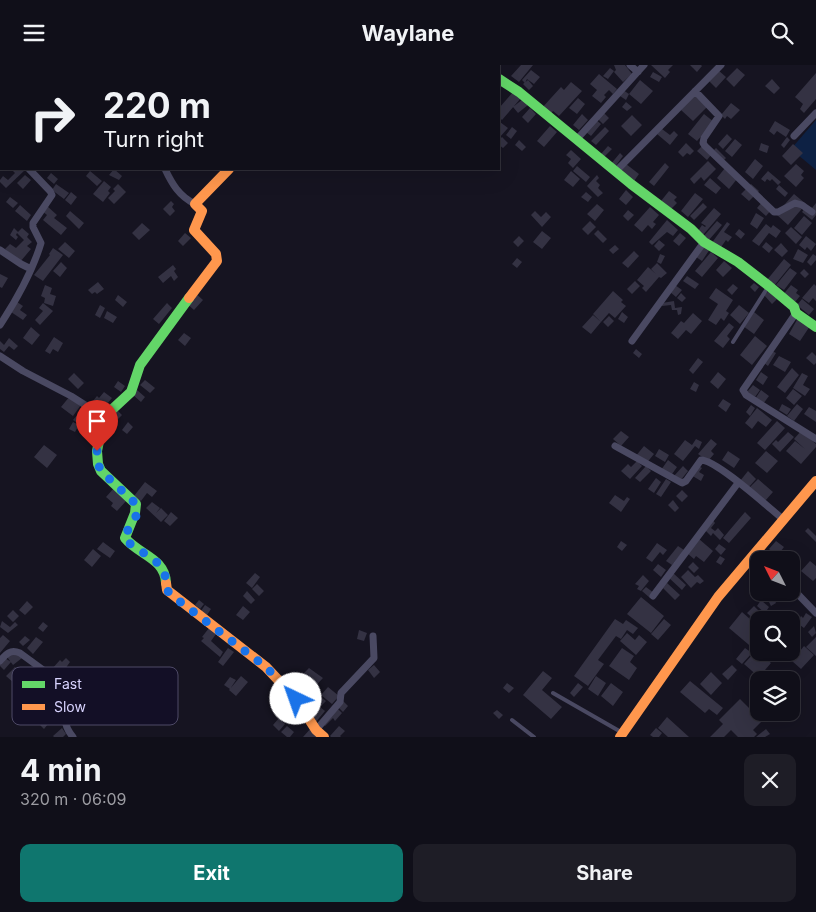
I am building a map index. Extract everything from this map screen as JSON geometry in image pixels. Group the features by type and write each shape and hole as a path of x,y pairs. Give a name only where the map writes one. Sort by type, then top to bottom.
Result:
{"street":[{"path":"630,65 638,72"},
{"path":"577,139 644,65"},
{"path":"616,171 721,65"},
{"path":"500,80 519,92 691,229 704,242 738,262 769,286 794,307 796,313 816,327"},
{"path":"695,91 719,116 704,138 703,143 705,146 774,212 778,213 795,203 802,205 812,212"},
{"path":"794,136 816,113"},
{"path":"0,325 20,294 31,269 41,243 33,223 52,195 31,170"},
{"path":"164,170 178,193 202,211 194,230 216,254 217,261 140,365 131,392 104,417 97,451 99,467 105,475 132,499 137,509 136,516 125,535 126,540 161,567 166,578 167,590 170,594 262,663 296,699 316,730 324,737"},
{"path":"195,204 228,170"},
{"path":"632,341 704,242"},
{"path":"2,255 31,269"},
{"path":"796,313 743,390 744,394 754,401 816,439"},
{"path":"0,355 23,371 71,396 104,417"},
{"path":"615,446 679,483 686,481 697,465 703,460 721,469 784,520"},
{"path":"758,551 816,481"},
{"path":"653,596 738,483"},
{"path":"622,735 718,597 750,560"},
{"path":"800,596 816,613"},
{"path":"316,730 340,702 341,693 373,659 373,636"},
{"path":"0,661 10,651 14,651 20,653 39,667"},
{"path":"66,725 73,737"}],"lane":[{"path":"733,342 769,286"},
{"path":"553,693 622,735"},
{"path":"512,719 534,737"}],"water":[{"path":"816,120 816,170 791,149"}],"building":[{"path":"521,65 533,65 519,82 511,76"},
{"path":"614,65 625,65 632,74 623,82 614,72 616,70"},
{"path":"651,65 673,65 668,70 670,72 665,78"},
{"path":"690,65 701,65 702,66 697,72"},
{"path":"610,68 614,71 608,79 603,76"},
{"path":"737,68 745,75 734,87 726,79"},
{"path":"531,70 540,77 534,84 527,79 525,83 522,80"},
{"path":"718,70 726,77 716,88 708,80"},
{"path":"653,72 662,77 659,82 650,77"},
{"path":"816,73 816,99 804,113 800,109 803,104 795,97"},
{"path":"599,74 617,89 613,94 609,90 604,95 606,97 601,103 592,96 597,90 590,84"},
{"path":"772,79 780,88 774,94 765,86"},
{"path":"528,80 533,86 529,90 523,84"},
{"path":"640,80 653,91 641,104 629,94"},
{"path":"571,82 582,91 559,116 553,111 549,116 541,109 561,87 564,90"},
{"path":"623,90 629,94 626,100 620,96"},
{"path":"513,92 521,98 502,120 500,118 500,107"},
{"path":"694,95 707,107 693,121 681,110"},
{"path":"578,98 585,104 577,114 569,108"},
{"path":"523,99 528,105 518,113 513,107"},
{"path":"626,102 632,107 627,111 622,107"},
{"path":"731,103 740,110 731,119 727,116 725,119 721,115"},
{"path":"530,108 536,114 528,123 522,117"},
{"path":"603,112 609,118 603,124 597,118"},
{"path":"582,114 588,120 579,130 573,125"},
{"path":"704,114 714,122 697,141 688,134"},
{"path":"632,115 642,125 631,136 621,126"},
{"path":"596,120 601,124 591,136 586,132"},
{"path":"775,121 790,130 786,137 777,131 774,135 769,131"},
{"path":"500,122 508,128 500,137"},
{"path":"550,126 557,132 544,147 537,141"},
{"path":"512,127 517,131 511,139 506,135"},
{"path":"605,127 609,131 596,145 591,141"},
{"path":"662,129 670,135 674,131 678,135 670,145 657,134"},
{"path":"727,134 732,139 723,149 718,144"},
{"path":"502,137 508,143 503,148 500,146 500,139"},
{"path":"787,137 790,140 784,148 781,145"},
{"path":"735,139 742,145 732,157 725,151"},
{"path":"519,140 526,147 522,151 515,145"},
{"path":"686,143 694,151 690,155 687,153 683,157 678,152"},
{"path":"761,143 769,146 767,153 759,150"},
{"path":"793,144 803,153 791,165 782,156"},
{"path":"608,146 612,149 604,157 601,154"},
{"path":"702,146 711,155 707,160 697,151"},
{"path":"716,148 726,158 724,160 714,150"},
{"path":"571,150 581,159 573,168 568,163 571,159 566,155"},
{"path":"620,153 623,156 614,168 610,165"},
{"path":"755,159 763,166 753,179 745,172"},
{"path":"708,161 716,169 704,181 701,177 694,184 690,179"},
{"path":"665,163 669,167 654,186 649,182"},
{"path":"626,164 639,174 632,184 619,173"},
{"path":"796,164 804,171 801,175 804,178 796,187 784,176"},
{"path":"577,166 590,177 586,182 573,171"},
{"path":"725,168 737,179 729,189 717,178"},
{"path":"12,170 25,170 6,188 0,182 3,176 8,180 15,173"},
{"path":"115,170 122,176 119,180 109,175"},
{"path":"90,171 102,181 97,186 86,176"},
{"path":"571,171 580,179 573,187 564,180"},
{"path":"768,171 781,182 778,185 772,179 770,181 767,179 765,182 761,179"},
{"path":"51,173 58,179 54,184 47,178"},
{"path":"25,175 31,180 23,189 17,183"},
{"path":"597,175 599,178 596,181 600,185 598,188 603,193 598,197 587,186"},
{"path":"710,178 721,188 716,194 704,185"},
{"path":"104,181 111,187 108,191 110,193 103,202 93,194"},
{"path":"56,184 69,193 64,199 52,190"},
{"path":"118,184 126,192 114,204 108,198 115,191 113,189"},
{"path":"751,184 759,191 749,201 741,194"},
{"path":"779,185 788,193 785,197 776,189"},
{"path":"626,190 633,197 626,205 619,199"},
{"path":"669,191 677,197 674,200 677,203 670,210 661,201"},
{"path":"71,192 77,197 71,205 65,200"},
{"path":"586,192 592,197 588,202 581,197"},
{"path":"695,193 703,199 688,217 681,211"},
{"path":"794,194 806,204 788,225 776,214"},
{"path":"10,197 18,203 13,208 6,202"},
{"path":"171,201 174,204 172,207 175,211 170,216 163,209"},
{"path":"763,201 772,209 766,216 757,208"},
{"path":"703,203 707,207 694,220 690,216"},
{"path":"816,203 816,215 812,220 802,212 807,205 812,208"},
{"path":"597,204 604,210 595,221 587,214"},
{"path":"20,205 31,215 27,221 15,211"},
{"path":"47,206 57,215 54,218 67,228 61,235 43,220 47,215 42,211"},
{"path":"650,207 659,215 653,222 656,224 652,229 648,225 642,232 634,225"},
{"path":"714,208 721,214 703,235 698,231 702,225 706,226 701,223"},
{"path":"628,210 634,215 628,221 623,216"},
{"path":"70,211 84,223 79,229 66,216"},
{"path":"535,211 541,217 546,212 551,217 542,227 531,215"},
{"path":"756,213 764,218 757,229 750,224"},
{"path":"804,216 812,223 802,235 794,228"},
{"path":"667,220 678,230 673,236 667,232 652,245 649,242"},
{"path":"590,221 596,227 588,235 582,229"},
{"path":"717,221 722,225 708,241 703,237"},
{"path":"727,222 730,224 724,232 732,237 728,242 726,240 719,250 711,244"},
{"path":"142,223 150,230 139,240 132,233"},
{"path":"766,224 771,228 773,225 781,231 776,238 769,233 759,246 752,241"},
{"path":"791,227 802,237 796,244 785,233"},
{"path":"14,228 18,232 22,228 29,234 27,237 32,242 27,246 31,249 20,262 5,249 10,244 16,248 24,240 17,233 18,237 16,240 10,235"},
{"path":"739,229 745,234 741,239 735,234"},
{"path":"598,230 607,239 603,243 594,234"},
{"path":"542,231 551,238 542,249 533,242"},
{"path":"185,233 191,238 183,246 178,241"},
{"path":"680,233 686,238 679,246 673,241"},
{"path":"519,236 524,241 518,247 513,242"},
{"path":"806,236 816,244 811,251 807,247 805,250 799,245"},
{"path":"659,240 665,245 659,251 654,246"},
{"path":"65,242 75,251 69,258 58,249"},
{"path":"766,242 773,248 769,253 762,247"},
{"path":"781,243 788,251 782,257 774,250"},
{"path":"615,245 619,249 613,254 609,250"},
{"path":"704,245 710,249 702,261 696,257"},
{"path":"53,248 63,255 43,281 34,275 50,255"},
{"path":"798,249 808,255 803,263 793,259"},
{"path":"634,251 639,256 628,268 622,263"},
{"path":"711,252 718,258 702,277 695,271"},
{"path":"660,254 665,256 661,264 657,262"},
{"path":"813,254 816,256 816,260 811,266 807,262"},
{"path":"517,258 522,262 517,268 512,264"},
{"path":"784,259 791,265 774,286 767,280"},
{"path":"724,261 732,268 723,277 716,270"},
{"path":"61,262 67,268 60,277 53,271"},
{"path":"657,263 667,273 661,278 659,277 646,292 642,288 644,286 637,280 648,267 656,274 651,269"},
{"path":"173,265 178,277 174,281 171,276 163,283 158,277"},
{"path":"790,268 797,273 784,290 776,285"},
{"path":"804,269 809,274 805,278 800,273"},
{"path":"0,274 8,278 2,288 0,287"},
{"path":"687,276 699,284 695,289 683,281"},
{"path":"635,281 640,286 632,294 627,289"},
{"path":"98,282 104,289 97,294 95,292 92,294 88,290"},
{"path":"754,283 759,287 755,292 750,287"},
{"path":"733,284 738,288 732,295 727,290"},
{"path":"814,284 816,286 816,301 813,298 809,303 802,298"},
{"path":"45,285 52,288 50,294 56,296 53,306 44,303 45,298 41,296"},
{"path":"675,285 682,290 676,297 670,292"},
{"path":"791,285 798,290 796,293 800,296 795,302 782,296"},
{"path":"716,288 733,300 726,311 729,313 724,321 721,318 716,325 708,320 718,304 709,298"},
{"path":"613,291 623,300 621,302 626,306 615,318 609,313 601,322 593,314"},
{"path":"769,291 777,299 772,304 764,295"},
{"path":"194,292 203,300 194,310 185,302"},
{"path":"681,293 686,298 682,302 677,298"},
{"path":"118,295 127,302 123,307 115,300"},
{"path":"802,299 814,309 809,315 797,305"},
{"path":"674,301 675,308 682,307 681,314 678,315 677,310 672,310 671,305 662,306 662,303"},
{"path":"17,302 23,306 20,310 27,315 23,320 11,312"},
{"path":"43,303 53,311 40,325 35,320 43,311 39,308"},
{"path":"167,303 172,308 159,324 153,319"},
{"path":"100,305 105,308 100,318 95,315"},
{"path":"739,305 749,313 740,324 730,315"},
{"path":"107,311 117,317 113,323 104,318"},
{"path":"622,312 628,317 624,323 618,319"},
{"path":"754,312 764,320 754,334 743,326"},
{"path":"693,313 702,321 691,334 686,330 678,339 671,333 681,321 684,323"},
{"path":"593,315 601,322 591,334 582,327"},
{"path":"609,316 614,321 608,327 603,322"},
{"path":"798,318 810,326 800,341 789,334"},
{"path":"729,323 734,327 727,336 730,339 723,348 714,341"},
{"path":"31,327 40,335 32,345 23,338"},
{"path":"184,333 191,338 185,346 178,340"},
{"path":"755,336 767,346 752,365 740,355"},
{"path":"54,337 63,343 58,352 53,349 50,354 45,351"},
{"path":"9,338 18,346 14,350 9,346 4,352 0,349 0,341 4,345"},
{"path":"636,349 642,354 639,358 633,353"},
{"path":"772,351 776,353 768,366 764,363"},
{"path":"812,352 816,356 816,363 814,365 806,358"},
{"path":"779,356 791,362 785,372 773,365"},
{"path":"698,358 703,362 693,374 689,370"},
{"path":"792,368 799,375 785,393 777,387"},
{"path":"718,372 726,379 718,389 710,382"},
{"path":"761,372 768,377 763,385 756,380"},
{"path":"74,373 84,383 78,389 68,379"},
{"path":"802,373 808,376 803,385 810,389 805,396 793,388"},
{"path":"145,380 155,388 150,393 140,385"},
{"path":"118,381 125,386 121,392 114,387"},
{"path":"694,382 699,385 696,392 690,389"},
{"path":"753,385 760,390 755,397 747,392"},
{"path":"793,389 802,396 794,405 786,398"},
{"path":"137,390 145,397 141,402 133,395"},
{"path":"761,390 769,396 763,404 755,399"},
{"path":"104,392 112,398 102,410 92,402"},
{"path":"70,396 81,405 73,416 61,407"},
{"path":"723,399 731,404 726,412 718,406"},
{"path":"782,404 791,409 787,415 779,410"},
{"path":"797,404 803,409 794,421 787,416"},
{"path":"751,405 755,408 750,416 746,412"},
{"path":"84,407 89,412 79,424 73,420"},
{"path":"809,407 816,411 816,422 804,414"},
{"path":"115,408 122,415 111,426 104,420"},
{"path":"757,408 772,420 766,427 758,421 752,429 745,423"},
{"path":"777,421 785,428 765,450 757,443"},
{"path":"73,422 79,425 75,432 69,429"},
{"path":"128,422 133,427 127,434 122,430"},
{"path":"621,431 629,437 621,446 613,439"},
{"path":"801,431 816,444 816,447 801,464 786,451 795,441 805,449 794,439"},
{"path":"788,432 794,437 780,452 772,444 776,440 778,442"},
{"path":"696,439 702,442 699,449 695,446 683,461 674,454 685,440 692,445"},
{"path":"711,439 717,444 711,451 714,454 708,461 698,454"},
{"path":"44,445 57,455 47,468 34,457"},
{"path":"644,446 654,454 645,465 635,457"},
{"path":"659,449 669,455 665,462 655,456"},
{"path":"728,451 740,459 734,468 722,460"},
{"path":"766,451 778,461 767,473 755,463"},
{"path":"668,460 677,467 670,477 661,470"},
{"path":"637,461 642,466 630,479 621,471 628,464 631,467"},
{"path":"697,465 702,468 699,472 704,475 701,481 691,475"},
{"path":"646,466 651,471 640,482 635,478"},
{"path":"683,466 688,471 680,481 674,476"},
{"path":"748,471 756,479 749,487 740,481"},
{"path":"656,478 661,482 654,493 648,489"},
{"path":"666,479 671,482 661,497 656,494"},
{"path":"758,479 773,492 765,501 749,488"},
{"path":"145,482 157,491 152,497 147,493 141,501 134,496"},
{"path":"114,488 127,500 117,511 111,506 113,503 106,497"},
{"path":"682,490 688,496 682,502 676,496"},
{"path":"615,495 624,501 627,497 630,499 621,512 609,503"},
{"path":"673,500 679,508 675,512 668,505"},
{"path":"152,502 160,508 156,513 161,508 168,515 161,522 146,508"},
{"path":"171,512 178,518 170,526 164,521"},
{"path":"745,512 751,518 729,543 723,538"},
{"path":"712,519 715,523 711,528 715,531 718,528 724,535 720,540 713,533 711,536 704,529"},
{"path":"808,528 816,536 816,542 805,531"},
{"path":"699,539 713,551 704,562 696,556 694,559 687,553"},
{"path":"621,541 627,545 622,551 617,547"},
{"path":"776,541 784,547 781,551 771,551 769,549"},
{"path":"103,542 115,551 110,558 97,549"},
{"path":"657,543 667,550 663,555 660,552 652,562 646,558"},
{"path":"719,544 726,549 721,555 715,549"},
{"path":"678,546 684,550 672,565 666,561"},
{"path":"93,549 101,556 92,567 84,560"},
{"path":"720,556 725,559 721,565 716,562"},
{"path":"810,561 816,566 816,578 813,581 801,571"},
{"path":"693,562 699,568 694,573 688,567"},
{"path":"658,564 666,570 661,577 653,570"},
{"path":"688,570 695,577 698,575 704,581 700,584 697,582 691,588 681,577"},
{"path":"672,572 686,585 682,590 668,577"},
{"path":"255,573 260,577 252,588 246,583"},
{"path":"643,575 649,581 641,591 637,589 639,586 635,584"},
{"path":"667,583 680,595 675,600 663,588"},
{"path":"257,584 264,591 259,596 252,589"},
{"path":"646,587 654,593 650,598 642,591"},
{"path":"247,591 255,600 251,604 243,596"},
{"path":"641,597 664,616 651,633 627,614"},
{"path":"199,600 204,604 200,609 195,605"},
{"path":"27,601 33,607 25,615 19,610"},
{"path":"762,601 769,607 766,611 763,611 757,606"},
{"path":"768,601 775,601 776,603 771,606"},
{"path":"205,605 211,609 207,615 201,611"},
{"path":"243,606 250,612 243,620 236,615"},
{"path":"754,606 759,611 750,611 750,616 747,613"},
{"path":"13,610 19,616 13,622 7,616"},
{"path":"742,612 750,619 750,646 729,628"},
{"path":"806,613 812,617 804,628 800,625 800,618 801,616 803,618"},
{"path":"615,619 623,624 626,620 638,628 633,634 627,630 621,639 616,636 598,660 604,664 588,686 574,676"},
{"path":"664,619 671,625 658,640 651,634"},
{"path":"2,621 10,627 15,622 18,625 8,633 0,627"},
{"path":"43,622 48,626 43,632 38,628"},
{"path":"814,626 816,633 812,637 808,632"},
{"path":"209,628 216,634 211,641 223,652 220,657 201,641"},
{"path":"359,630 367,633 364,641 357,639"},
{"path":"627,633 635,640 639,635 647,642 636,655 620,641"},
{"path":"3,635 10,641 0,653 0,638"},
{"path":"25,636 30,640 23,646 19,642"},
{"path":"36,637 43,642 33,654 27,648"},
{"path":"816,637 816,656 806,647"},
{"path":"804,646 814,655 801,669 792,661 800,661 800,651"},
{"path":"228,648 234,652 223,666 218,662"},
{"path":"622,648 634,656 630,662 637,668 629,680 609,666"},
{"path":"745,648 750,652 750,655 742,664 736,659"},
{"path":"15,650 22,658 13,665 7,657"},
{"path":"750,657 750,661 769,661 771,663 764,671 752,671 744,664"},
{"path":"5,658 11,662 4,670 0,664"},
{"path":"66,658 70,662 66,667 54,667 60,660 62,662"},
{"path":"374,665 380,672 374,678 368,670"},
{"path":"732,665 737,670 728,680 722,674"},
{"path":"309,668 323,678 307,695 301,690 303,687 297,680"},
{"path":"12,670 12,681 6,676"},
{"path":"543,671 552,678 542,690 562,707 551,719 523,695"},
{"path":"711,672 722,683 711,695 700,684"},
{"path":"241,676 248,682 236,696 229,690"},
{"path":"596,676 606,683 598,696 588,689"},
{"path":"230,677 236,680 230,689 224,685"},
{"path":"690,681 723,708 717,715 709,709 705,713 680,692"},
{"path":"507,683 514,688 509,693 503,688"},
{"path":"578,683 583,687 574,697 570,693"},
{"path":"611,683 623,692 613,706 601,696"},
{"path":"328,687 339,696 332,704 321,695"},
{"path":"320,696 326,701 320,707 325,711 315,723 306,712"},
{"path":"340,698 348,706 343,712 335,704"},
{"path":"740,699 750,709 750,721 762,721 753,730 757,734 754,737 738,737 731,730 724,737 710,737 723,724 719,720"},
{"path":"291,703 300,711 292,718 290,715 285,720 280,715"},
{"path":"335,706 342,713 335,721 333,718 325,726 320,721"},
{"path":"497,710 503,715 499,719 493,713"},
{"path":"667,717 689,737 668,737 658,728"},
{"path":"279,718 285,724 279,731 273,725"},
{"path":"287,726 294,732 290,737 281,732"},
{"path":"339,726 345,731 341,737 331,737 330,736"},
{"path":"312,727 321,737 303,737"},
{"path":"62,728 66,734 63,737 53,736"},
{"path":"656,728 662,733 659,737 653,737 650,735"},
{"path":"766,729 770,734 765,737 756,737"}],"traffic: fast":[{"path":"500,80 519,92 631,184 691,229 704,242 738,262 769,286 794,307 796,313 816,327"},
{"path":"166,583 165,575 156,562 125,538 135,513 136,504 101,471 98,464 97,451 104,417 131,392 140,365 189,298"}],"traffic: slow":[{"path":"189,298 217,261 216,254 194,230 202,211 195,204 228,170"},
{"path":"620,737 718,597 816,481"},
{"path":"166,583 167,590 266,667 296,699 316,730 324,737"}],"route":[{"path":"97,451 98,464 101,471 136,504 136,516 125,535 126,540 161,567 166,578 167,590 170,594 266,667 296,699"}]}
